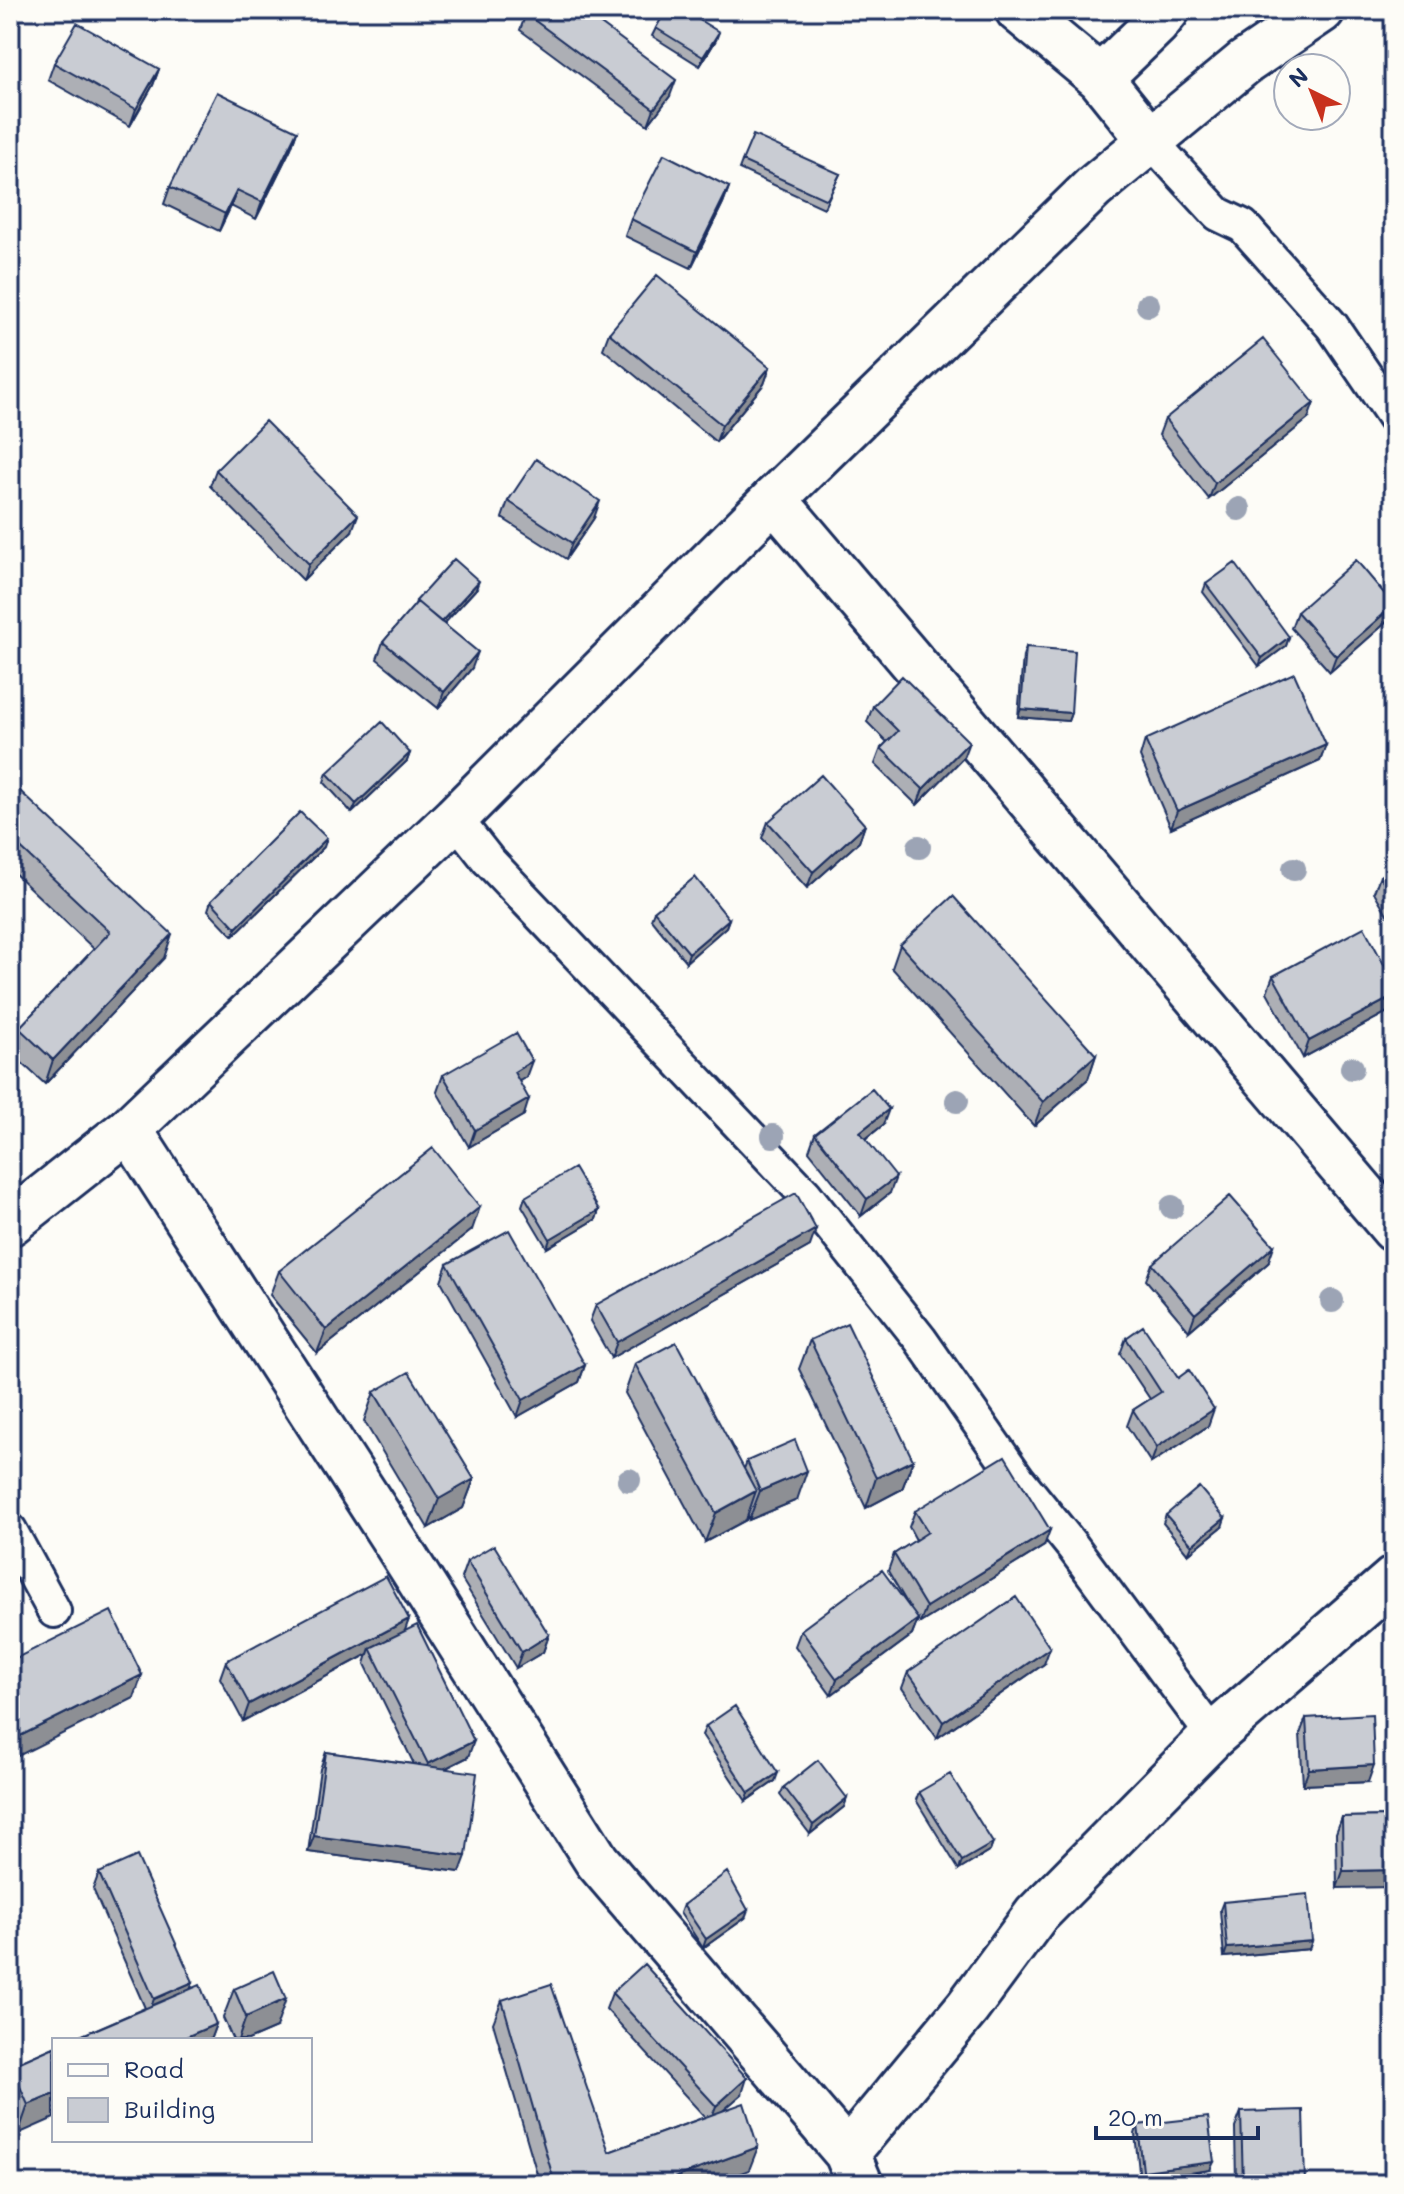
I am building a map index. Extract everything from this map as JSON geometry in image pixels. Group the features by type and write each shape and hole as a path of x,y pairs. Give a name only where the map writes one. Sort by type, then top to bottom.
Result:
{"street":[{"path":"1018,10 1100,78 1149,139"},
{"path":"1100,78 1167,10"},
{"path":"10,1223 129,1129 455,818 1020,257 1149,139 1244,63 1322,10"},
{"path":"774,499 1394,1229"},
{"path":"129,1129 597,1861 854,2168 1036,1915 1213,1736 1394,1579"}],"lane":[{"path":"1149,139 1218,214 1243,226 1322,315 1394,417"},
{"path":"455,818 488,860 805,1194 920,1339 1018,1479 1073,1547 1213,1736"},
{"path":"10,1530 54,1611"}],"building":[{"path":"529,10 582,10 676,80 654,109 526,14"},
{"path":"666,10 683,10 719,32 703,57 656,28"},
{"path":"77,23 159,69 136,109 54,63"},
{"path":"217,92 297,131 262,202 237,190 225,214 170,187"},
{"path":"753,135 840,174 827,200 742,161"},
{"path":"664,154 729,187 697,252 631,219"},
{"path":"657,275 770,367 722,425 609,333"},
{"path":"1263,339 1314,403 1215,483 1165,419"},
{"path":"265,421 358,515 309,564 216,470"},
{"path":"536,459 600,501 572,543 508,501"},
{"path":"454,559 479,581 441,622 416,601"},
{"path":"1356,560 1394,605 1336,656 1297,612"},
{"path":"1235,563 1289,637 1262,658 1206,584"},
{"path":"417,602 478,652 444,692 383,642"},
{"path":"1026,647 1075,651 1071,713 1021,709"},
{"path":"1294,673 1326,745 1177,811 1145,740"},
{"path":"902,676 969,742 923,789 881,748 898,731 873,706"},
{"path":"382,722 410,753 356,804 327,773"},
{"path":"821,775 865,825 813,872 768,822"},
{"path":"20,791 172,934 53,1060 19,1028 110,932 10,838 10,802"},
{"path":"300,812 327,838 236,928 211,901"},
{"path":"1394,868 1394,899 1380,876"},
{"path":"695,877 729,919 689,953 654,911"},
{"path":"953,896 1096,1055 1043,1102 900,945"},
{"path":"1364,927 1394,983 1394,996 1309,1041 1273,976"},
{"path":"516,1033 532,1061 514,1072 529,1099 475,1130 443,1075"},
{"path":"872,1089 889,1109 860,1132 896,1177 867,1199 815,1134"},
{"path":"433,1148 480,1207 326,1330 279,1271"},
{"path":"574,1168 599,1210 550,1239 525,1197"},
{"path":"796,1193 816,1229 617,1342 596,1305"},
{"path":"1230,1196 1274,1246 1195,1314 1152,1264"},
{"path":"509,1230 585,1365 523,1400 447,1264"},
{"path":"847,1323 913,1460 876,1478 810,1340"},
{"path":"1143,1326 1178,1378 1189,1370 1214,1409 1157,1447 1133,1410 1161,1392 1126,1338"},
{"path":"676,1342 756,1491 716,1513 635,1364"},
{"path":"409,1372 474,1479 439,1499 374,1392"},
{"path":"795,1440 807,1471 760,1491 747,1461"},
{"path":"1005,1456 1050,1530 926,1607 894,1554 928,1532 915,1511"},
{"path":"1199,1487 1225,1518 1192,1545 1166,1515"},
{"path":"494,1545 549,1635 522,1652 467,1561"},
{"path":"882,1570 918,1619 837,1679 801,1630"},
{"path":"386,1576 409,1619 249,1704 226,1661"},
{"path":"1016,1597 1050,1648 943,1722 908,1672"},
{"path":"111,1611 142,1675 10,1741 10,1661"},
{"path":"417,1625 474,1741 428,1764 370,1648"},
{"path":"735,1706 778,1773 749,1793 706,1726"},
{"path":"1372,1714 1374,1765 1309,1769 1306,1718"},
{"path":"326,1752 477,1773 466,1856 314,1836"},
{"path":"818,1760 847,1798 813,1825 784,1787"},
{"path":"950,1774 993,1843 962,1861 919,1792"},
{"path":"1394,1816 1394,1870 1343,1871 1342,1817"},
{"path":"137,1856 193,1982 154,1999 99,1873"},
{"path":"727,1872 748,1910 706,1939 683,1905"},
{"path":"1308,1894 1312,1941 1227,1948 1223,1902"},
{"path":"644,1964 747,2078 716,2106 612,1993"},
{"path":"274,1971 286,1999 246,2017 234,1989"},
{"path":"551,1984 609,2152 744,2103 758,2147 658,2184 555,2184 502,2000"},
{"path":"200,1985 216,2024 184,2038 76,2038"},
{"path":"52,2048 52,2095 28,2105 11,2066"},
{"path":"1303,2110 1305,2184 1243,2184 1241,2112"},
{"path":"1208,2117 1214,2162 1143,2171 1138,2125"}]}
